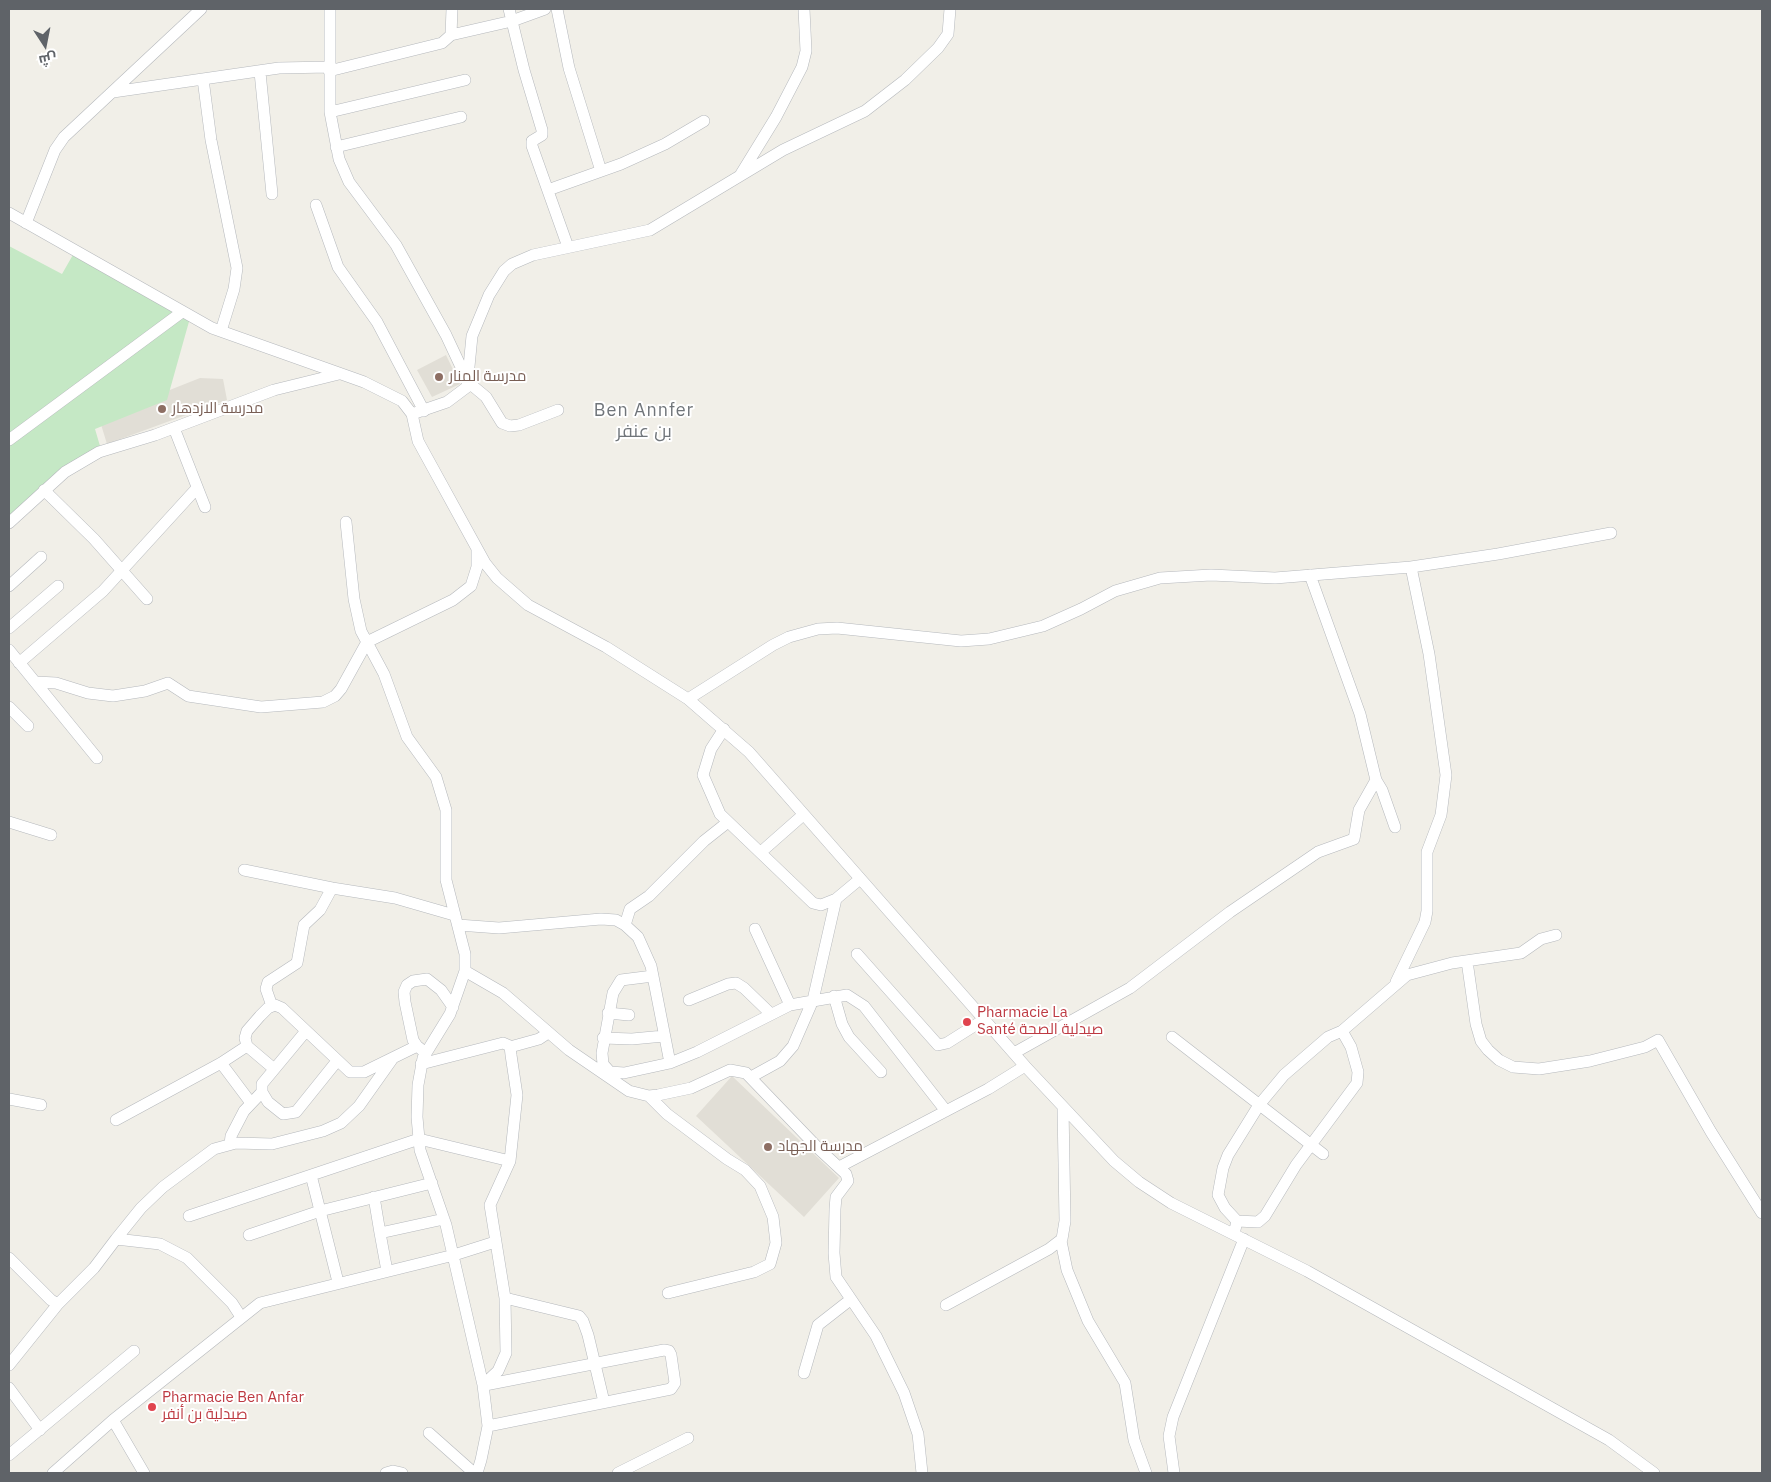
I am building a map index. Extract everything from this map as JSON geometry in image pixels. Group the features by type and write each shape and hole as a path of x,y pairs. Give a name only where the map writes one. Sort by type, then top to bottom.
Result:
{"street":[{"path":"26,223 54,150 64,137 201,9"},
{"path":"330,9 330,112 341,167 349,182 396,246 446,335 468,382 486,397 502,423 506,425 519,425 558,410"},
{"path":"451,34 452,9"},
{"path":"509,9 542,130 542,136 532,141 532,146 568,247"},
{"path":"112,92 293,67 329,69 416,51 442,43 451,34 512,21 546,9"},
{"path":"556,9 569,68 601,171"},
{"path":"740,175 778,112 802,67 806,51 804,9"},
{"path":"418,412 459,395 468,382 468,359 472,336 489,296 504,271 520,259 650,230 783,150 855,116 881,101 944,40 950,27 950,9"},
{"path":"260,72 272,194"},
{"path":"203,79 211,140 237,268 234,289 221,331"},
{"path":"330,112 465,80"},
{"path":"336,147 462,117"},
{"path":"548,190 659,147 704,121"},
{"path":"316,205 338,267 377,322 418,412 421,447 476,548 497,578 528,605 606,647 688,699 750,752 803,815 1014,1054 1101,1149 1139,1182 1171,1203 1307,1271 1609,1440 1654,1473"},
{"path":"9,213 182,312 221,331 340,373 394,396 418,412"},
{"path":"9,440 182,312"},
{"path":"9,523 44,490 79,462 99,452 174,428 274,390 340,373"},
{"path":"174,428 205,507"},
{"path":"19,663 102,591 197,488"},
{"path":"44,490 147,599"},
{"path":"272,1006 282,1008 337,1061 350,1072 356,1074 393,1058 421,1049 438,1034 453,1007 465,971 465,954 445,874 446,810 443,794 432,771 407,737 384,674 367,642 357,614 346,522"},
{"path":"688,699 773,645 805,632 837,628 961,641 988,639 1043,626 1081,609 1115,590 1144,581 1191,576 1275,578 1410,567 1506,553 1611,533"},
{"path":"36,682 56,683 88,693 114,696 145,691 168,683 188,696 237,705 261,707 311,704 335,696 367,642 464,593 475,579 476,548"},
{"path":"9,586 41,557"},
{"path":"1396,982 1425,922 1428,895 1426,858 1441,815 1446,775 1429,654 1410,567"},
{"path":"1310,575 1360,714 1376,780 1382,790 1395,827"},
{"path":"9,628 58,586"},
{"path":"9,650 97,758"},
{"path":"9,708 28,726"},
{"path":"724,729 711,749 703,775 720,814 813,903 821,905 836,900 860,880"},
{"path":"1014,1054 1130,988 1230,912 1318,852 1353,840 1359,810 1376,780"},
{"path":"761,852 803,815"},
{"path":"9,822 51,835"},
{"path":"625,925 630,909 649,896 704,841 728,822"},
{"path":"244,870 332,888 395,898 456,920 499,928 601,919 616,920 625,925 638,937 653,976 670,1063"},
{"path":"272,1006 266,989 268,982 297,963 304,926 320,910 332,888"},
{"path":"751,1077 780,1061 793,1046 813,1000 836,900"},
{"path":"755,928 790,1005"},
{"path":"1174,1473 1169,1436 1173,1417 1239,1236 1237,1221 1220,1201 1218,1187 1228,1155 1259,1105 1284,1075 1310,1051 1328,1037 1342,1031 1396,982 1417,971 1521,953 1541,939 1556,935"},
{"path":"858,954 939,1046 985,1019"},
{"path":"1467,961 1476,1024 1481,1041 1499,1060 1513,1067 1540,1069 1590,1062 1645,1048 1658,1040 1711,1132 1762,1213"},
{"path":"465,971 503,993 548,1033 629,1091 649,1096 691,1088 730,1070 741,1070 751,1077 839,1167 848,1179 835,1202 834,1253 836,1277 876,1336 904,1393 918,1434 922,1473"},
{"path":"653,976 621,980 613,994 603,1038 602,1060 610,1072 624,1073 670,1063 697,1052 790,1005 847,995 864,1006 946,1112"},
{"path":"429,1433 476,1473 482,1460 488,1426 483,1385 454,1255 444,1219 425,1167 419,1139 417,1110 421,1049 405,1002 404,992 407,985 413,981 428,979 441,990 453,1007"},
{"path":"689,1000 728,984 736,983 750,993 770,1014"},
{"path":"834,996 842,1024 849,1037 881,1072"},
{"path":"272,1006 247,1031 245,1038 247,1046 273,1068"},
{"path":"608,1013 629,1015"},
{"path":"306,1031 273,1068 262,1084 262,1092 268,1102 283,1114 296,1112 337,1061"},
{"path":"1237,1221 1261,1220 1310,1145 1358,1080 1351,1047 1342,1031"},
{"path":"421,1064 503,1043 510,1047 539,1039 548,1033"},
{"path":"603,1038 632,1039 664,1036"},
{"path":"1172,1038 1323,1154"},
{"path":"116,1120 221,1063 247,1046"},
{"path":"483,1385 492,1378 505,1360 507,1337 504,1298 491,1201 510,1161 517,1095 510,1047"},
{"path":"9,1365 29,1343 58,1304 94,1268 141,1208 206,1153 230,1144 272,1144 333,1128 349,1118 393,1058"},
{"path":"221,1063 251,1103"},
{"path":"839,1167 946,1112 1025,1066"},
{"path":"230,1144 236,1124 251,1103 262,1092"},
{"path":"649,1096 675,1119 727,1159 745,1170 760,1186 773,1216 776,1243 770,1264 754,1272 668,1293"},
{"path":"9,1100 41,1105"},
{"path":"1063,1107 1065,1221 1061,1241 1067,1270 1088,1320 1125,1384 1134,1440 1146,1473"},
{"path":"188,1216 419,1139 510,1161"},
{"path":"311,1175 338,1282"},
{"path":"248,1234 320,1211 432,1183"},
{"path":"374,1198 387,1271"},
{"path":"380,1233 444,1219"},
{"path":"116,1238 160,1244 176,1250 187,1258 223,1293 241,1317"},
{"path":"946,1306 1061,1241"},
{"path":"53,1473 113,1420 260,1302 454,1255 495,1242"},
{"path":"9,1258 51,1300 58,1304"},
{"path":"504,1298 579,1316 584,1321 593,1364 604,1402"},
{"path":"804,1373 818,1325 850,1300"},
{"path":"483,1385 664,1350 669,1351 671,1355 675,1383 671,1389 488,1426"},
{"path":"9,1456 134,1351"},
{"path":"9,1388 40,1430"},
{"path":"113,1420 144,1473"},
{"path":"618,1473 688,1438"},
{"path":"386,1473 393,1471 402,1473"}],"shaded area":[{"name":"مدرسة المنار","path":"446,355 460,384 432,397 417,370"},
{"name":"مدرسة الازدهار","path":"200,378 223,379 227,400 107,444 99,418"},
{"name":"مدرسة الجهاد","path":"732,1076 839,1178 804,1217 696,1116"}],"green space":[{"path":"9,246 62,274 74,253 190,318 167,400 95,429 100,446 9,521"}],"place":[{"name":"مدرسة المنار","path":"439,377"},
{"name":"مدرسة الازدهار","path":"162,409"},
{"name":"Pharmacie La Santé صيدلية الصحة","path":"967,1022"},
{"name":"مدرسة الجهاد","path":"768,1147"},
{"name":"Pharmacie Ben Anfar صيدلية بن أنفر","path":"152,1407"}],"district":[{"name":"Ben Annfer بن عنفر","path":"644,421"}]}
